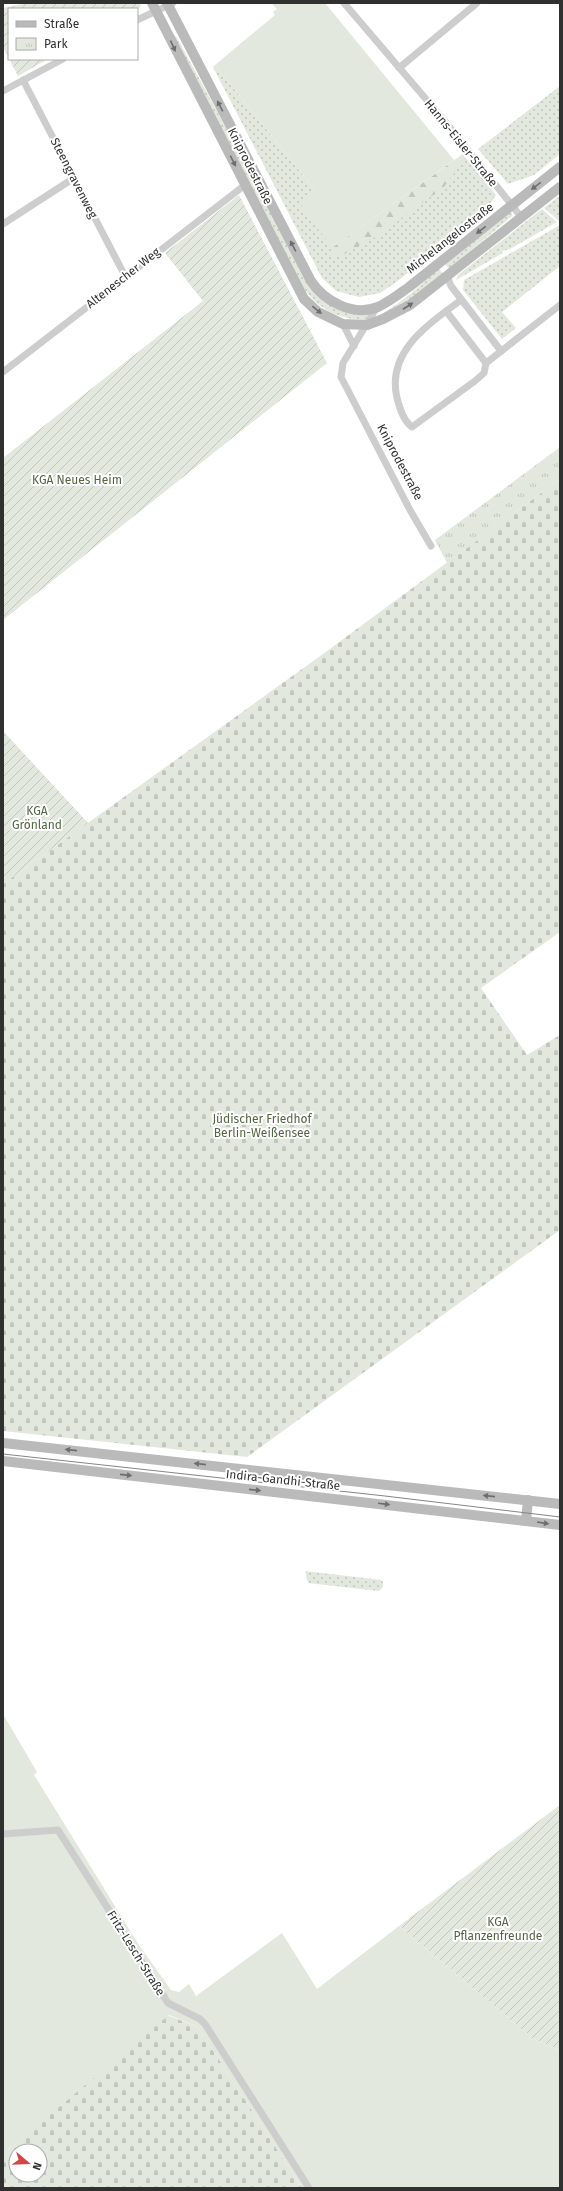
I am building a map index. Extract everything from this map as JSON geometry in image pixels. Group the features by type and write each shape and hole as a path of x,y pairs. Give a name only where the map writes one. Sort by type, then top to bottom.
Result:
{"main road":[{"name":"Kniprodestraße","path":"170,4 311,281 321,294 337,304 348,308 377,307"},
{"name":"Kniprodestraße","path":"154,7 177,55 304,299 324,315 343,324 367,325"},
{"name":"Michelangelostraße","path":"377,307 409,287 560,167"},
{"path":"367,325 388,317 410,305 560,187"},
{"name":"Indira-Gandhi-Straße","path":"3,1443 560,1504"},
{"name":"Indira-Gandhi-Straße","path":"3,1462 560,1525"},
{"path":"526,1520 528,1500"}],"street":[{"name":"Hanns-Eisler-Straße","path":"344,3 522,218"},
{"path":"399,68 477,3"},
{"path":"138,19 154,7 170,4"},
{"path":"3,91 61,60"},
{"name":"Steengravenweg","path":"23,80 125,276"},
{"path":"3,224 74,178"},
{"name":"Altenescher Weg","path":"3,372 125,276 245,185"},
{"path":"447,276 451,286 461,300 501,351"},
{"path":"461,300 413,338 403,354 397,370 396,395 401,413 412,427 416,426 475,381 484,373 486,363 560,305"},
{"name":"Kniprodestraße","path":"377,307 343,363 341,376 410,510 431,546"},
{"path":"446,311 486,363"},
{"path":"343,324 354,346"},
{"name":"Fritz-Lesch-Straße","path":"3,1834 58,1830 168,2003 200,2019 205,2024 309,2188"}],"green space":[{"path":"26,3 139,3 141,6 138,9 8,8 8,57 3,47 3,8"},
{"path":"271,3 325,3 454,160 333,247 300,208 315,190 215,65 275,15 273,12 277,9"},
{"path":"176,36 318,296 336,308 371,313 365,320 346,318 329,311 315,301 302,286 174,37"},
{"path":"10,60 46,60 18,76"},
{"path":"215,65 315,190 333,247 463,154 496,195 482,215 380,293 359,297 336,291 322,278 213,67"},
{"path":"560,86 560,154 534,175 508,184 478,149"},
{"path":"463,154 465,158 444,187 377,236 339,257 329,254 333,247"},
{"name":"KGA Neues Heim","path":"239,195 327,363 3,620 3,458 203,301 165,253"},
{"path":"558,197 560,200 559,221 544,208"},
{"path":"542,209 557,222 510,249 502,251 503,253 456,280 458,275"},
{"path":"509,213 512,213 512,216 449,269 444,263"},
{"path":"560,225 560,266 502,312 516,328 502,339 463,290 464,280"},
{"path":"438,268 443,273 402,305 380,315 410,294"},
{"path":"560,447 560,479 447,563 435,540"},
{"name":"Jüdischer Friedhof Berlin-Weißensee","path":"560,479 560,932 481,988 527,1055 560,1035 560,1230 247,1457 3,1431 3,884 323,654"},
{"name":"KGA Grönland","path":"3,731 88,823 3,884"},
{"path":"305,1571 381,1580 383,1582 383,1587 379,1591 308,1583"},
{"path":"3,1714 37,1772 34,1775 137,1942 171,1990 179,1992 189,1984 196,1996 282,1933 317,1989 399,1926 532,2038 560,2051 560,2188 302,2188 198,2027 169,2015 16,2143 8,2143 8,2150 3,2154"},
{"name":"KGA Pflanzenfreunde","path":"560,1805 560,2051 532,2038 399,1926"},
{"path":"167,2015 198,2027 302,2188 3,2188 3,2154 8,2150 8,2183 48,2183 48,2143 16,2143"}],"tram line":[{"path":"3,1454 560,1517"}]}
